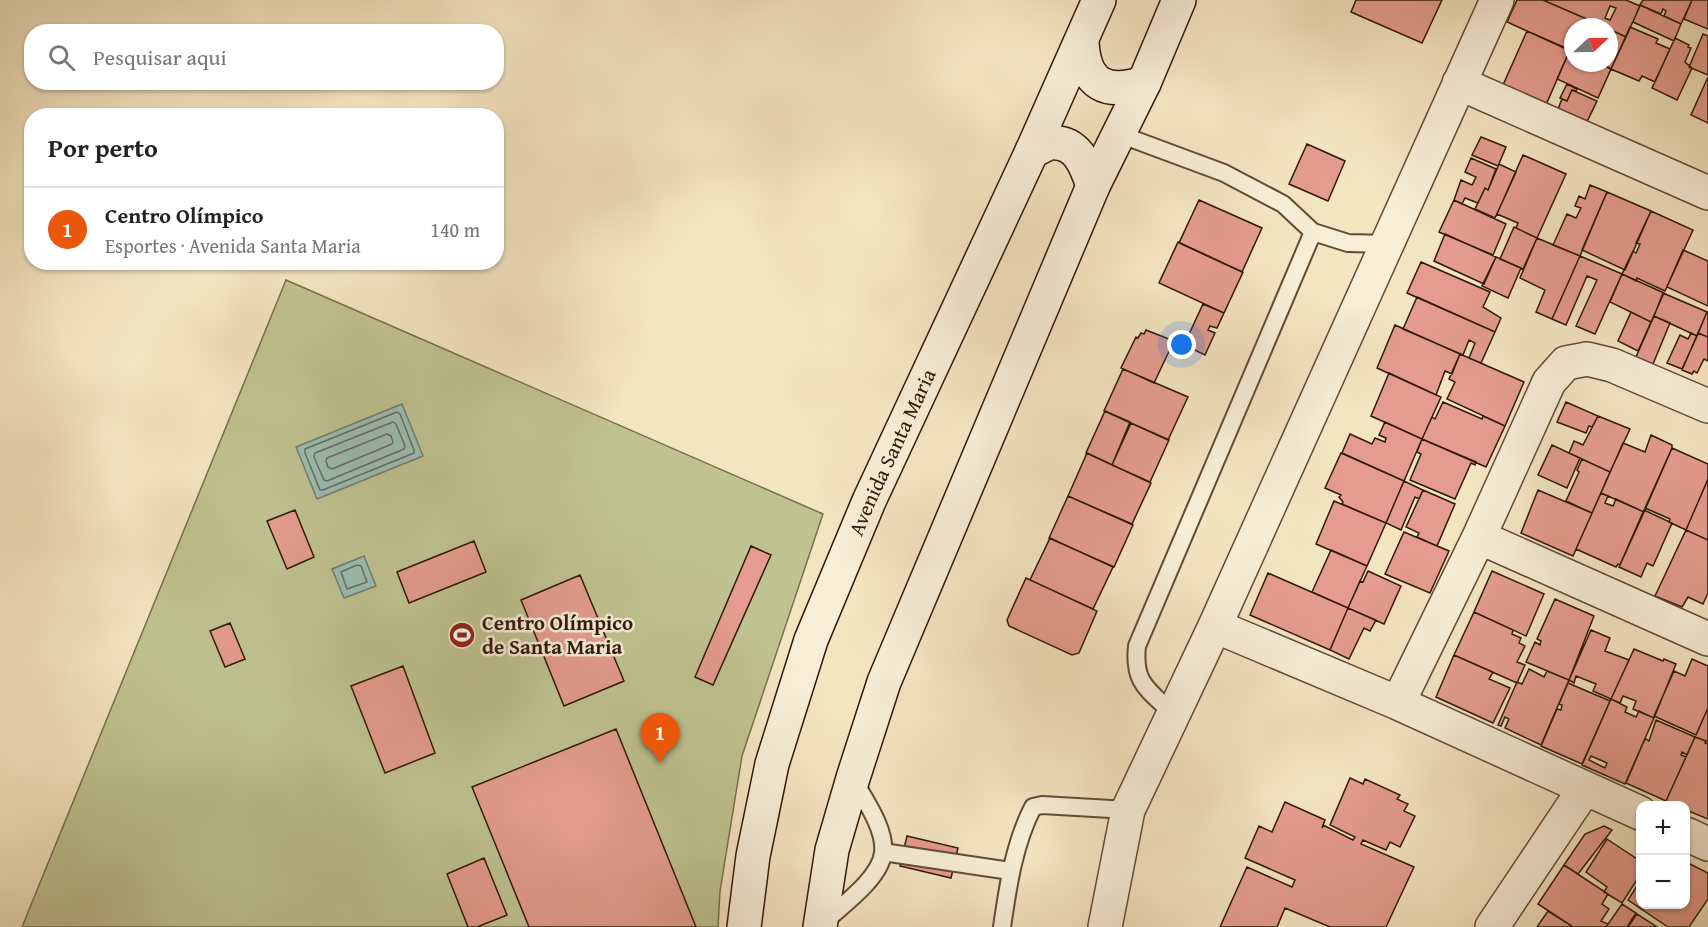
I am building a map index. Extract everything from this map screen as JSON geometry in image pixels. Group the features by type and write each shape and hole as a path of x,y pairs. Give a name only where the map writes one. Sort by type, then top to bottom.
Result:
{"street":[{"name":"Avenida Santa Maria","path":"744,927 753,856 772,764 811,640 866,506 1100,0"},
{"path":"820,926 832,850 884,682 1093,186 1144,83 1179,0"},
{"path":"1104,927 1128,810 1215,626 1497,0"},
{"path":"1082,43 1086,67 1098,84 1111,88 1127,88 1144,83"},
{"path":"1459,83 1708,194"},
{"path":"1032,151 1050,143 1069,145 1078,153 1087,168 1093,186"},
{"path":"1398,703 1479,537 1549,382 1566,363 1587,359 1612,365 1708,406"},
{"path":"1479,537 1708,639"},
{"path":"1215,626 1398,703 1636,811"},
{"path":"1492,927 1585,788"},
{"path":"1690,836 1708,844"}],"lane":[{"path":"1119,134 1224,173 1283,204 1313,232 1348,243 1388,244"},
{"path":"1173,714 1138,676 1137,646 1313,232"},
{"path":"820,926 868,881 878,867 883,852 879,830 871,810 853,778"},
{"path":"1002,927 1010,871 1033,807 1042,805 1128,810"},
{"path":"883,852 1010,871"}],"green space":[{"name":"Centro Olímpico de Santa Maria","path":"286,280 823,514 742,756 720,891 718,927 22,927"}],"water":[{"path":"402,404 423,456 317,499 296,447"},
{"path":"364,556 376,586 344,598 332,569"}],"building":[{"path":"1356,0 1442,0 1422,43 1351,12"},
{"path":"1517,0 1543,0 1584,18 1564,18 1564,48 1507,22"},
{"path":"1543,0 1626,0 1640,6 1626,37 1618,33 1618,18 1611,18 1616,8 1610,6 1605,18 1584,18"},
{"path":"1643,0 1692,0 1681,24 1664,16 1666,11 1663,9 1661,14 1640,5"},
{"path":"1692,0 1708,0 1708,29 1684,19"},
{"path":"1640,5 1681,24 1674,41 1633,22"},
{"path":"1630,27 1658,39 1656,43 1670,49 1655,82 1642,76 1639,81 1618,72 1618,54"},
{"path":"1527,31 1564,47 1564,64 1545,107 1499,94"},
{"path":"1618,33 1626,37 1618,54"},
{"path":"1703,34 1708,36 1708,75 1689,67"},
{"path":"1675,38 1691,48 1685,62 1692,68 1677,100 1652,88"},
{"path":"1564,63 1564,72 1610,72 1598,98 1557,79"},
{"path":"1708,77 1708,123 1691,115"},
{"path":"1567,84 1577,89 1572,90 1567,101 1560,98"},
{"path":"1572,90 1597,101 1582,132 1554,119 1562,99 1567,101"},
{"path":"1481,137 1506,147 1498,166 1472,155"},
{"path":"1307,144 1345,161 1328,201 1289,184"},
{"path":"1523,155 1566,174 1537,238 1516,228 1518,223 1497,214"},
{"path":"1471,158 1496,169 1488,190 1485,188 1478,203 1465,198 1462,204 1454,200 1461,180 1472,185 1476,177 1465,172"},
{"path":"1499,164 1516,172 1495,218 1475,209 1485,188 1488,190"},
{"path":"1590,185 1607,192 1580,256 1553,245 1567,214 1576,218 1581,208 1575,206 1579,196 1585,199"},
{"path":"1607,192 1651,211 1625,270 1582,250"},
{"path":"1199,200 1262,228 1242,272 1179,243"},
{"path":"1454,200 1506,224 1493,255 1439,232"},
{"path":"1651,211 1693,230 1665,291 1622,274 1633,251 1636,253 1640,244 1636,243"},
{"path":"1514,227 1537,238 1523,269 1500,259"},
{"path":"1445,234 1496,257 1484,284 1434,261"},
{"path":"1537,238 1580,256 1552,319 1536,312 1545,290 1520,278"},
{"path":"1178,242 1243,272 1224,313 1159,283"},
{"path":"1683,250 1708,261 1708,306 1667,287"},
{"path":"1580,256 1622,274 1595,334 1576,326 1597,280 1587,276 1566,325 1552,319"},
{"path":"1496,257 1521,268 1508,298 1482,286"},
{"path":"1421,262 1490,292 1483,307 1501,318 1495,332 1407,293"},
{"path":"1622,274 1664,293 1651,322 1610,302"},
{"path":"1663,293 1707,312 1697,336 1654,316"},
{"path":"1417,297 1495,332 1481,363 1469,358 1475,343 1469,340 1463,355 1403,329"},
{"path":"1203,304 1224,313 1217,328 1210,326 1208,330 1215,333 1205,355 1184,345"},
{"path":"1631,312 1651,322 1638,351 1618,341"},
{"path":"1708,313 1708,337 1698,333"},
{"path":"1654,316 1670,323 1653,364 1636,357"},
{"path":"1395,325 1460,354 1452,374 1445,371 1436,395 1377,368"},
{"path":"1146,330 1174,341 1154,383 1121,368 1136,337 1138,338 1141,333 1144,334"},
{"path":"1691,333 1697,336 1682,369 1667,363 1680,335 1688,339"},
{"path":"1698,333 1708,337 1708,361 1704,359 1697,373 1694,371 1692,374 1682,370"},
{"path":"1460,354 1524,382 1505,426 1447,399 1455,382 1449,379"},
{"path":"1123,369 1188,397 1168,440 1104,411"},
{"path":"1389,373 1441,397 1422,439 1371,416"},
{"path":"1443,402 1505,426 1486,467 1422,439 1432,417 1435,419"},
{"path":"1566,402 1598,416 1586,433 1557,422"},
{"path":"1105,411 1130,422 1112,465 1086,453"},
{"path":"1598,416 1630,429 1610,472 1569,453 1574,441 1583,445"},
{"path":"1385,422 1422,439 1404,481 1342,453 1350,434 1372,444 1375,438 1385,442 1386,438 1379,435"},
{"path":"1131,423 1169,440 1150,482 1112,465"},
{"path":"1651,435 1672,445 1672,448 1644,512 1601,493 1623,443 1645,452"},
{"path":"1422,439 1476,462 1475,465 1471,463 1455,499 1410,480 1421,454 1417,452"},
{"path":"1552,445 1580,458 1567,488 1538,475"},
{"path":"1672,448 1708,464 1708,479 1686,530 1669,522 1670,519 1645,508"},
{"path":"1087,453 1151,483 1132,524 1068,496"},
{"path":"1341,453 1404,481 1386,523 1342,504 1339,497 1341,495 1325,488"},
{"path":"1582,459 1610,472 1592,513 1566,501 1579,472 1577,470"},
{"path":"1708,479 1708,540 1686,530"},
{"path":"1404,481 1423,490 1419,499 1415,497 1401,530 1386,523"},
{"path":"1423,490 1455,504 1437,546 1417,537 1419,533 1406,527"},
{"path":"1538,490 1592,513 1573,556 1521,533"},
{"path":"1601,493 1608,496 1605,503 1613,506 1616,499 1644,512 1620,565 1616,567 1576,549"},
{"path":"1068,496 1133,525 1114,567 1049,538"},
{"path":"1334,501 1386,523 1367,566 1316,544"},
{"path":"295,510 314,557 287,569 267,521"},
{"path":"1644,510 1672,523 1653,566 1647,563 1641,577 1619,567"},
{"path":"1686,530 1708,540 1708,593 1703,604 1688,597 1682,607 1655,596"},
{"path":"1404,532 1449,551 1430,593 1385,574"},
{"path":"1050,538 1113,567 1093,609 1030,580"},
{"path":"474,541 486,572 409,603 397,572"},
{"path":"751,546 771,555 713,685 695,677"},
{"path":"1331,550 1367,566 1348,608 1312,592"},
{"path":"1368,571 1401,586 1384,624 1348,608 1360,581 1363,582"},
{"path":"1492,571 1544,594 1526,636 1474,612"},
{"path":"1268,573 1348,608 1330,650 1250,615"},
{"path":"580,575 624,681 564,706 521,600"},
{"path":"1026,578 1097,611 1079,653 1072,655 1009,626 1007,620"},
{"path":"1555,599 1594,616 1569,680 1526,662 1535,642 1540,645 1541,641 1537,639"},
{"path":"1348,608 1376,620 1370,631 1364,628 1349,659 1330,650"},
{"path":"1474,612 1513,630 1512,634 1521,638 1519,643 1525,646 1517,662 1525,665 1517,683 1454,655"},
{"path":"230,623 245,659 225,667 210,631"},
{"path":"1591,630 1610,638 1605,651 1629,660 1611,699 1593,691 1596,684 1576,676 1574,683 1569,680"},
{"path":"1634,649 1676,664 1654,718 1633,709 1636,701 1623,696 1620,703 1611,699"},
{"path":"1454,655 1493,672 1489,679 1510,688 1493,723 1436,697"},
{"path":"1692,659 1708,666 1708,708 1696,735 1654,716 1674,671 1685,676"},
{"path":"403,666 435,753 385,773 351,686"},
{"path":"1529,669 1544,677 1547,671 1569,680 1541,745 1505,728 1509,719 1505,717 1501,726 1498,725 1517,682 1522,684"},
{"path":"1568,683 1610,701 1582,764 1541,746 1557,709 1561,710 1562,705 1559,704"},
{"path":"1611,699 1627,707 1625,712 1636,717 1639,711 1654,718 1625,784 1582,765","holes":["1591,756 1607,763 1605,768 1589,760"]},
{"path":"1708,708 1708,742 1695,737"},
{"path":"1656,720 1695,737 1687,755 1682,752 1681,755 1686,757 1666,801 1626,783 1644,741 1646,739 1649,741"},
{"path":"616,729 696,927 529,927 472,787"},
{"path":"1695,737 1706,741 1705,743 1708,744 1708,819 1690,812 1690,801 1666,801"},
{"path":"1350,778 1363,784 1365,779 1400,795 1397,799 1408,804 1404,811 1415,816 1400,847 1390,842 1386,850 1363,840 1361,844 1414,867 1386,927 1330,927 1285,908 1277,927 1220,927 1247,867 1292,887 1295,880 1245,858 1259,826 1272,832 1285,802 1325,820 1323,825 1353,840 1355,837 1330,825"},
{"path":"1604,826 1612,830 1578,874 1564,865 1585,834"},
{"path":"907,836 958,848 951,878 900,866"},
{"path":"1607,839 1636,858 1636,881 1622,903 1604,892 1607,887 1586,872"},
{"path":"484,858 507,915 477,927 468,927 447,874"},
{"path":"1690,864 1708,873 1708,899 1689,927 1668,927 1641,909 1690,909"},
{"path":"1564,865 1608,894 1602,904 1609,909 1601,921 1608,924 1606,927 1573,927 1538,904"},
{"path":"1636,887 1636,905 1628,900"},
{"path":"1622,904 1636,913 1627,927 1606,927"},
{"path":"1548,911 1573,927 1537,927"},
{"path":"1637,914 1657,927 1628,927"}],"place":[{"name":"Centro Olímpico de Santa Maria","path":"462,635"},
{"name":"Centro Olímpico","path":"660,763"}]}
